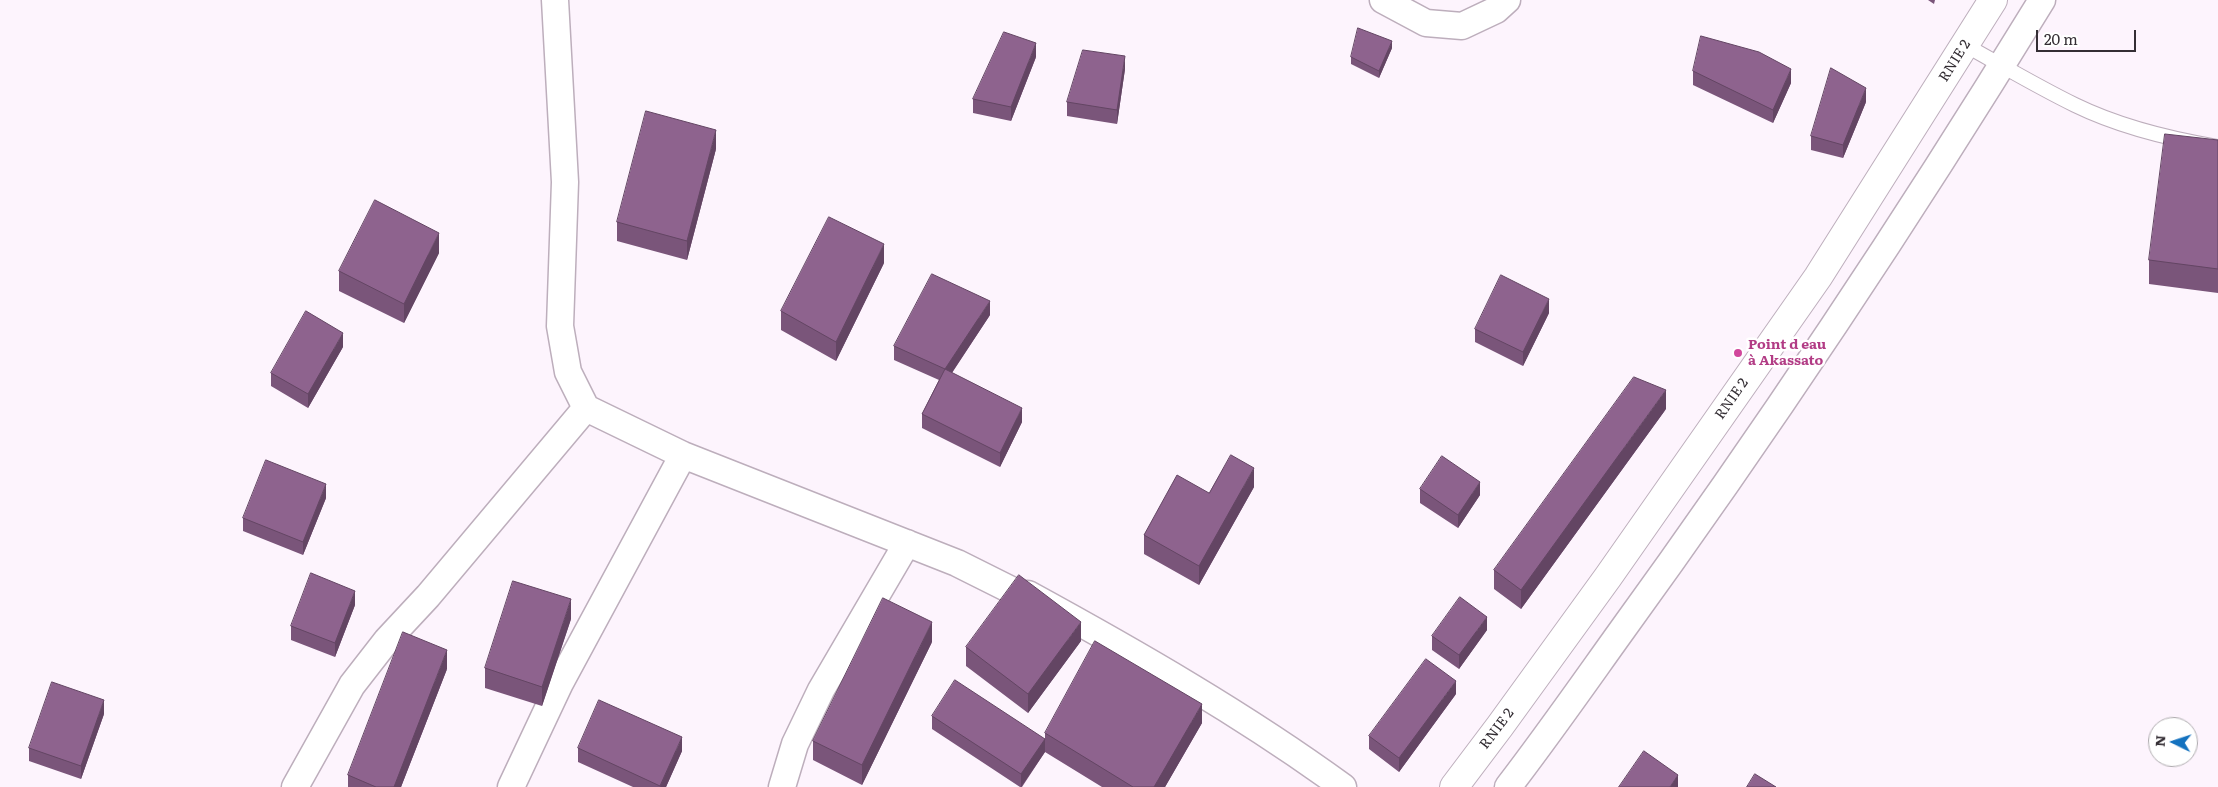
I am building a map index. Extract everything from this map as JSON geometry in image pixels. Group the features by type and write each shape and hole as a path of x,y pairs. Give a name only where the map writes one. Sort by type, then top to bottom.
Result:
{"highway":[{"name":"RNIE 2","path":"1454,787 1596,592 1818,277 1993,0"}],"street":[{"path":"555,0 566,182 560,326 568,372 586,408 682,455 957,563 1018,594 1028,594 1123,646 1300,756 1343,787"},
{"path":"1384,0 1426,23 1462,26 1496,10 1507,0"},
{"path":"1508,787 1693,534 1875,264 2042,0"},
{"path":"295,787 352,684 387,640 428,596 586,408"},
{"path":"510,787 560,684 682,455"},
{"path":"782,787 795,744 821,690 906,543"}],"lane":[{"path":"1964,45 2076,106 2116,122 2184,142 2218,147"}],"building":[{"path":"1358,28 1392,41 1379,71 1351,57"},
{"path":"1004,32 1036,43 1011,107 973,99"},
{"path":"1701,36 1759,52 1791,69 1773,110 1693,71"},
{"path":"1083,50 1125,56 1117,110 1067,102"},
{"path":"1831,68 1866,88 1843,145 1811,136"},
{"path":"646,111 716,130 687,241 617,222"},
{"path":"2165,134 2218,140 2218,269 2149,260"},
{"path":"375,200 439,233 404,304 339,271"},
{"path":"829,217 884,244 836,342 781,311"},
{"path":"932,274 990,301 945,369 894,346"},
{"path":"1501,275 1549,299 1523,352 1475,329"},
{"path":"306,311 343,333 308,394 271,373"},
{"path":"945,369 1022,408 1000,453 922,414"},
{"path":"1634,377 1666,390 1521,590 1494,570"},
{"path":"1231,455 1254,468 1199,566 1144,535 1177,475 1209,493"},
{"path":"1442,456 1480,482 1458,515 1420,489"},
{"path":"266,460 326,484 303,542 243,518"},
{"path":"311,573 355,591 335,643 291,626"},
{"path":"1019,575 1081,622 1028,694 966,647"},
{"path":"513,581 571,599 542,687 485,668"},
{"path":"1460,597 1487,617 1459,655 1432,636"},
{"path":"883,598 932,622 862,765 813,741"},
{"path":"403,632 447,650 394,787 376,787 348,775"},
{"path":"1095,641 1202,704 1154,787 1133,787 1045,733"},
{"path":"1426,659 1456,681 1399,758 1369,736"},
{"path":"955,680 1045,739 1021,774 932,716"},
{"path":"52,682 104,700 81,766 29,748"},
{"path":"599,700 682,737 660,786 578,748"},
{"path":"1644,751 1678,775 1670,787 1619,787"},
{"path":"1755,774 1776,787 1747,787"}],"place":[{"name":"Point d eau à Akassato","path":"1738,353"}]}
